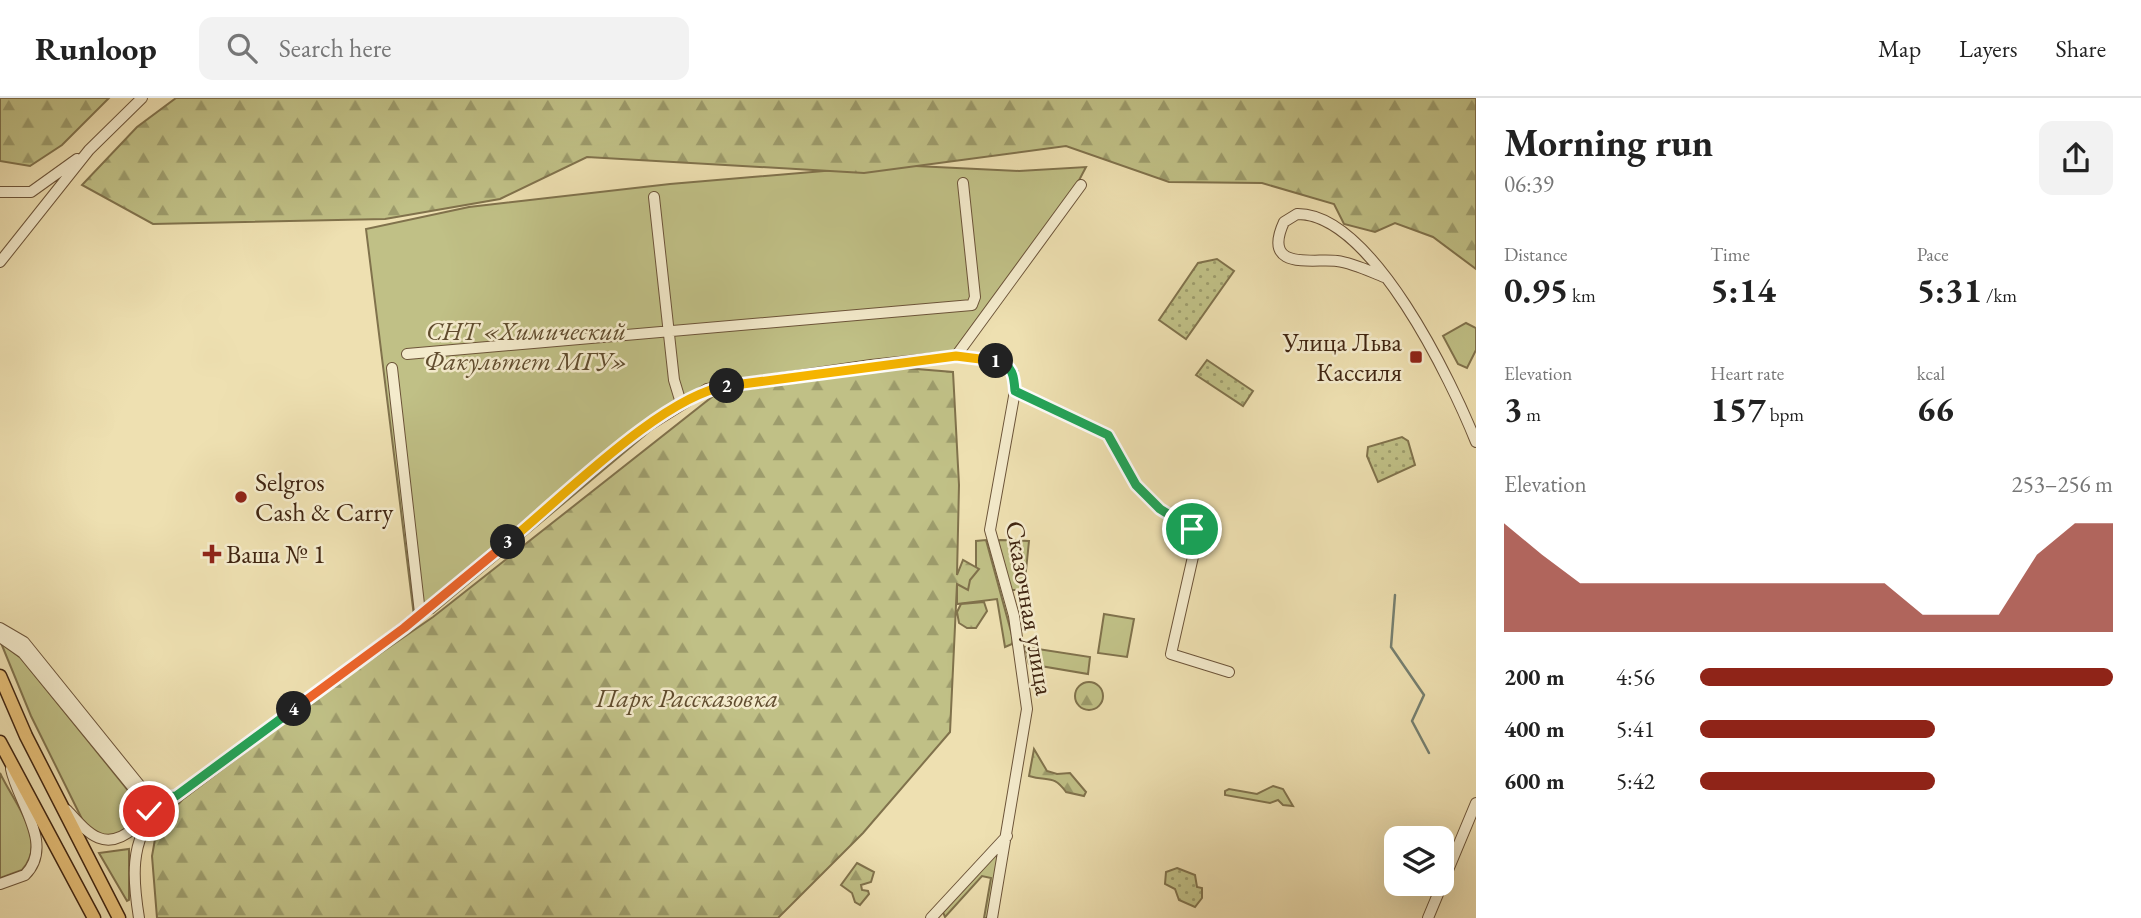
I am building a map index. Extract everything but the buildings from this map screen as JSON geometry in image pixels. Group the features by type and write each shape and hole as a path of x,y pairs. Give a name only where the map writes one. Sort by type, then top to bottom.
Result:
{"main road":[{"path":"0,676 59,801 119,918"},
{"path":"0,742 94,918"}],"street":[{"path":"0,262 89,150 142,98"},
{"path":"0,192 31,192 89,150"},
{"path":"407,354 972,304 975,297 963,183"},
{"path":"956,356 1080,185"},
{"path":"654,197 674,380 681,403"},
{"path":"1384,277 1340,261 1308,263 1292,260 1281,249 1279,240 1284,222 1297,214 1325,221 1371,256 1442,365 1476,442"},
{"path":"146,825 176,796 420,613 640,431 681,403 707,389 871,365 956,356 1005,363 1013,373 1015,391 1108,435 1136,485 1160,509 1192,529 1197,539 1171,654 1229,672"},
{"path":"392,368 420,613"},
{"name":"Сказочная улица","path":"992,918 1021,761 1027,699 1014,616 990,530 1015,391"},
{"path":"0,628 23,642 135,790 141,806 138,821 131,831 119,837 104,839 89,834 59,801"},
{"path":"0,637 23,653 145,792 149,805 135,861 139,918"},
{"path":"0,884 25,874 38,851 37,838 17,794 10,765"},
{"path":"145,792 159,798 176,796"},
{"path":"1428,918 1476,803"},
{"path":"931,918 1007,836"}],"green space":[{"path":"0,98 109,98 62,145 30,166 0,161"},
{"path":"176,98 1476,98 1476,269 1433,237 1395,223 1375,232 1344,224 1334,204 1262,183 1169,182 1066,146 864,173 587,157 500,199 385,219 153,224 82,185 137,127"},
{"name":"СНТ «Химический Факультет МГУ»","path":"895,165 1019,171 1086,167 1076,186 953,352 701,388 433,613 414,616 366,229 469,207 670,184"},
{"path":"1217,259 1234,271 1186,339 1159,320 1198,263"},
{"path":"1466,323 1476,328 1476,350 1467,368 1458,364 1443,336"},
{"path":"1207,360 1253,391 1243,406 1196,375"},
{"name":"Парк Рассказовка","path":"904,368 953,372 959,485 957,575 963,560 979,569 970,580 968,590 957,584 950,732 863,833 778,918 157,918 152,856 157,828 182,800 301,708 433,617 717,393"},
{"path":"1402,437 1408,441 1415,465 1378,482 1367,456 1368,447"},
{"path":"986,540 1013,639 1012,644 1005,647 997,599 957,604 957,572 976,571 976,541"},
{"path":"998,541 1029,541 1024,590 1011,590"},
{"path":"984,602 987,611 976,628 967,628 959,623 957,612 961,604"},
{"path":"1104,614 1134,619 1127,657 1098,653"},
{"path":"1,643 21,658 131,794 134,811 128,827 122,833 107,837 96,833 84,823 31,716"},
{"path":"1025,647 1090,657 1088,674 1029,664"},
{"path":"1089,682 1099,686 1103,696 1099,706 1089,710 1079,706 1075,696 1079,686"},
{"path":"1034,749 1047,771 1057,774 1070,773 1086,792 1084,796 1066,792 1054,781 1029,776"},
{"path":"0,773 26,821 32,846 22,870 0,878"},
{"path":"1273,786 1283,789 1293,806 1283,805 1278,800 1270,803 1225,795 1225,791 1229,789 1257,794"},
{"path":"129,849 129,900 127,901 99,853"},
{"path":"996,852 1000,852 989,918 984,918 991,878 982,876 945,917 943,912"},
{"path":"857,863 874,872 871,882 861,885 862,890 868,891 869,894 860,905 855,902 852,893 841,885"},
{"path":"1177,868 1195,875 1197,887 1202,888 1202,898 1195,907 1179,900 1175,889 1165,884 1166,872"}],"waterway":[{"path":"1395,595 1391,647 1424,695 1412,721 1429,753"}],"place":[{"name":"Улица Льва Кассиля","path":"1416,357"},
{"name":"Selgros Cash & Carry","path":"241,497"},
{"name":"Ваша № 1","path":"212,554"}],"route":[{"path":"149,811 145,792 159,798 176,796 208,774 404,628 640,431 707,389 871,365 956,356 1005,363 1013,373 1015,391 1108,435 1136,485 1160,509 1192,529"}]}
